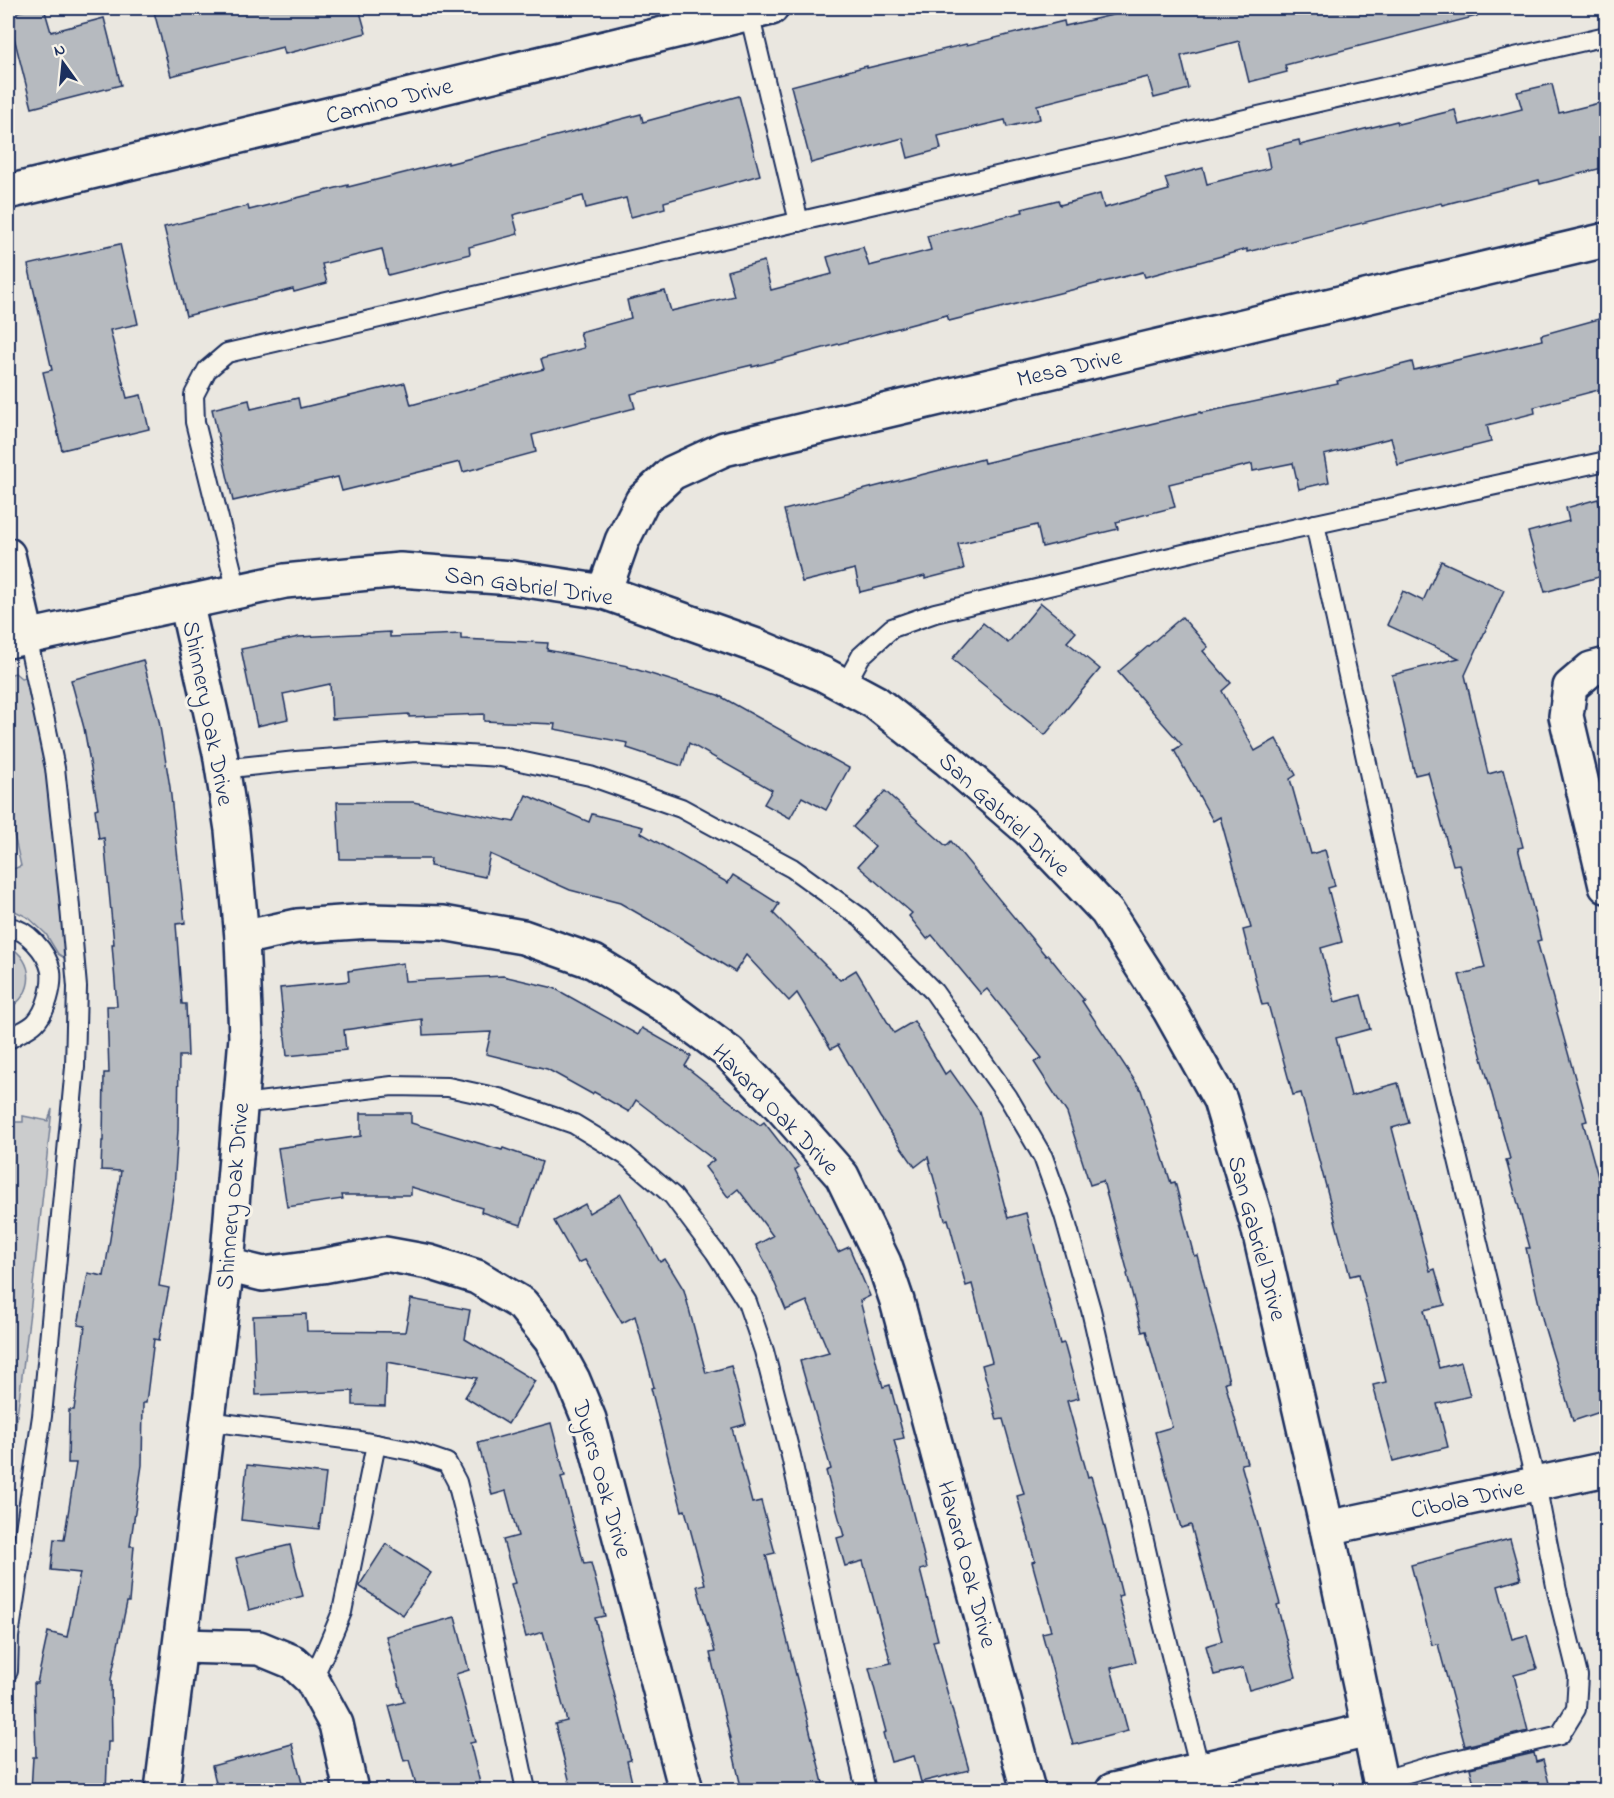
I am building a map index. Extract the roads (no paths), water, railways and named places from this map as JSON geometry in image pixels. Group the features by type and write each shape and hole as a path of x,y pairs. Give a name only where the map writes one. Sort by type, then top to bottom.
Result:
{"street":[{"name":"Camino Drive","path":"8,192 760,10"},
{"name":"Mesa Drive","path":"604,592 622,541 642,501 672,473 724,449 1606,240"},
{"path":"8,555 17,639"},
{"name":"San Gabriel Drive","path":"17,639 285,580 400,570 513,578 604,592 754,645 823,674 875,702 947,759 1029,830 1107,912 1169,1010 1220,1100 1258,1226 1327,1528 1381,1786"},
{"name":"Shinnery Oak Drive","path":"162,1791 227,1265 246,1037 242,938 232,830 222,769 186,602"},
{"path":"1606,665 1591,669 1570,687 1566,716 1606,886"},
{"name":"Havard Oak Drive","path":"242,938 297,926 370,921 443,923 523,937 594,962 667,1007 729,1053 782,1108 842,1176 884,1263 897,1301 1028,1791"},
{"name":"Dyers Oak Drive","path":"227,1265 263,1274 385,1254 429,1262 477,1277 522,1304 551,1340 573,1380 589,1419 686,1791"},
{"name":"Cibola Drive","path":"1327,1528 1606,1469"},
{"path":"181,1646 259,1648 293,1662 312,1680 336,1724 351,1791"},
{"path":"1113,1791 1369,1730"}],"lane":[{"path":"760,10 799,222"},
{"path":"237,591 195,422 194,395 207,370 227,353 1606,36"},
{"path":"845,686 861,656 892,628 935,613 1238,540 1606,461"},
{"path":"1315,524 1420,999 1536,1484 1557,1591 1578,1676 1576,1708 1560,1736 1431,1766 1381,1786"},
{"path":"8,1671 9,1637 43,1404 75,1067 77,987 54,768 17,639"},
{"path":"222,769 417,752 501,757 590,776 681,808 792,868 861,918 934,992 1008,1097 1043,1156 1064,1215 1091,1310 1161,1615 1200,1770"},
{"path":"8,927 16,928 39,945 51,970 49,999 35,1023 8,1038"},
{"path":"241,1104 392,1086 448,1087 479,1093 574,1124 625,1155 673,1196 715,1252 747,1302 764,1351 791,1456 866,1791"},
{"path":"208,1421 412,1450 447,1463 457,1482 477,1560 526,1791"},
{"path":"312,1680 342,1612 376,1444"}]}
